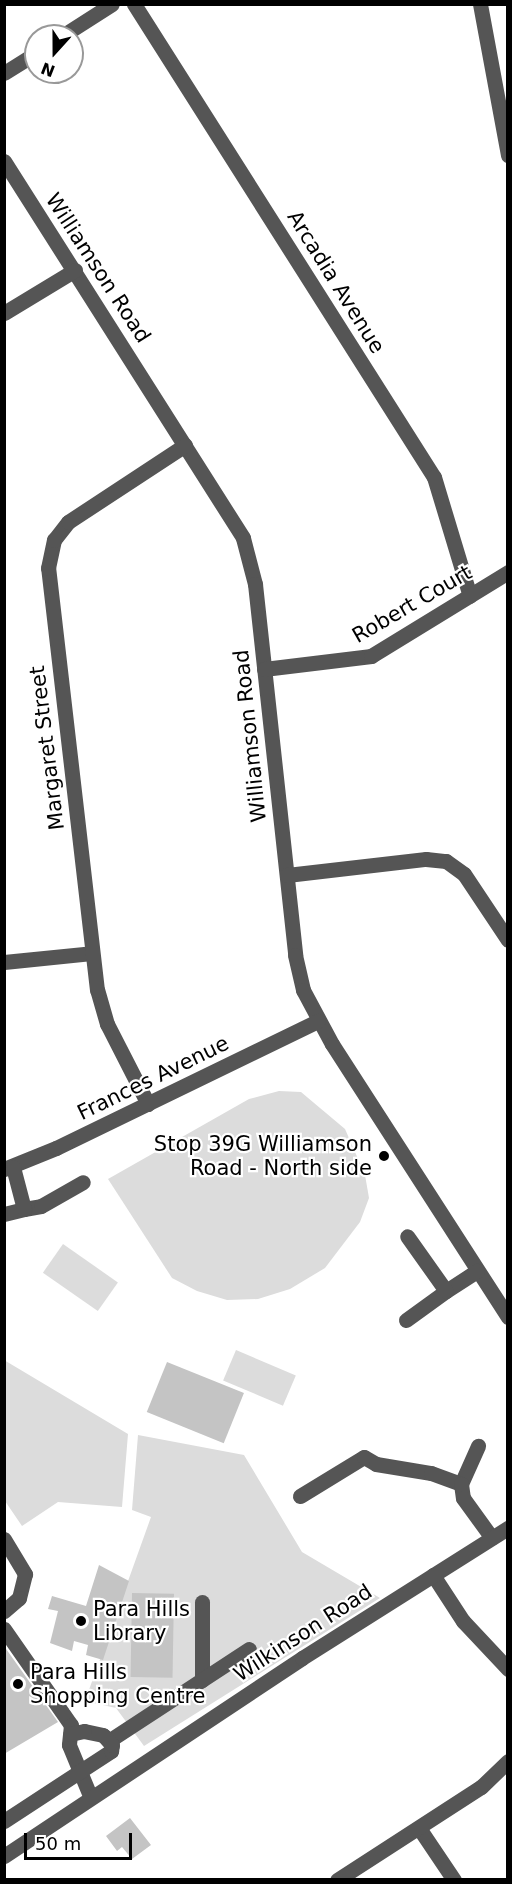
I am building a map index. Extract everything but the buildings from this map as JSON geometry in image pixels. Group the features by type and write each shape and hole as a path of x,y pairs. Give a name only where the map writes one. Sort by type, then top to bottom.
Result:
{"street":[{"path":"81,24 112,4"},
{"name":"Arcadia Avenue","path":"134,4 434,477 470,596"},
{"path":"480,4 507,155"},
{"path":"4,73 24,60"},
{"name":"Williamson Road","path":"4,162 75,270 243,538 249,556 264,669 299,975 318,1022 507,1317"},
{"path":"4,313 75,270"},
{"name":"Margaret Street","path":"148,1104 103,1014 92,953 49,582 51,548 60,530 80,513 185,445"},
{"name":"Robert Court","path":"264,669 371,656 507,574"},
{"path":"287,875 426,859 446,861 464,874 507,940"},
{"path":"4,962 92,953"},
{"name":"Frances Avenue","path":"9,1168 318,1022"},
{"path":"9,1168 24,1209"},
{"path":"4,1214 41,1206 82,1182"},
{"path":"407,1236 446,1291"},
{"path":"406,1320 477,1271"},
{"path":"478,1446 461,1484 463,1498 492,1538"},
{"path":"300,1496 365,1455 376,1464 432,1473 461,1484"},
{"name":"Wilkinson Road","path":"4,1856 507,1528"},
{"path":"4,1539 22,1568 25,1581 19,1598 4,1611"},
{"path":"433,1575 463,1621 507,1669"},
{"path":"202,1602 202,1680"},
{"path":"4,1629 71,1725 70,1734 78,1772 91,1798"},
{"path":"110,1740 249,1649"},
{"path":"70,1734 95,1733 110,1740"},
{"path":"4,1821 111,1751 110,1740"},
{"path":"337,1880 481,1787 507,1761"},
{"path":"419,1828 454,1880"}],"shaded area":[{"path":"279,1091 301,1092 345,1129 365,1175 369,1198 360,1222 325,1268 290,1289 258,1299 227,1300 197,1291 172,1278 108,1179 249,1099"},
{"path":"63,1244 118,1282 98,1311 43,1273"},
{"path":"236,1350 296,1375 283,1406 223,1380"},
{"path":"4,1360 128,1434 122,1507 58,1502 22,1526 5,1501"},
{"path":"138,1435 244,1455 302,1552 380,1598 144,1746 116,1708 85,1701 151,1517 132,1510"}],"place":[{"name":"Stop 39G Williamson Road - North side","path":"384,1156"},
{"name":"Para Hills Library","path":"81,1621"},
{"name":"Para Hills Shopping Centre","path":"18,1684"}]}
